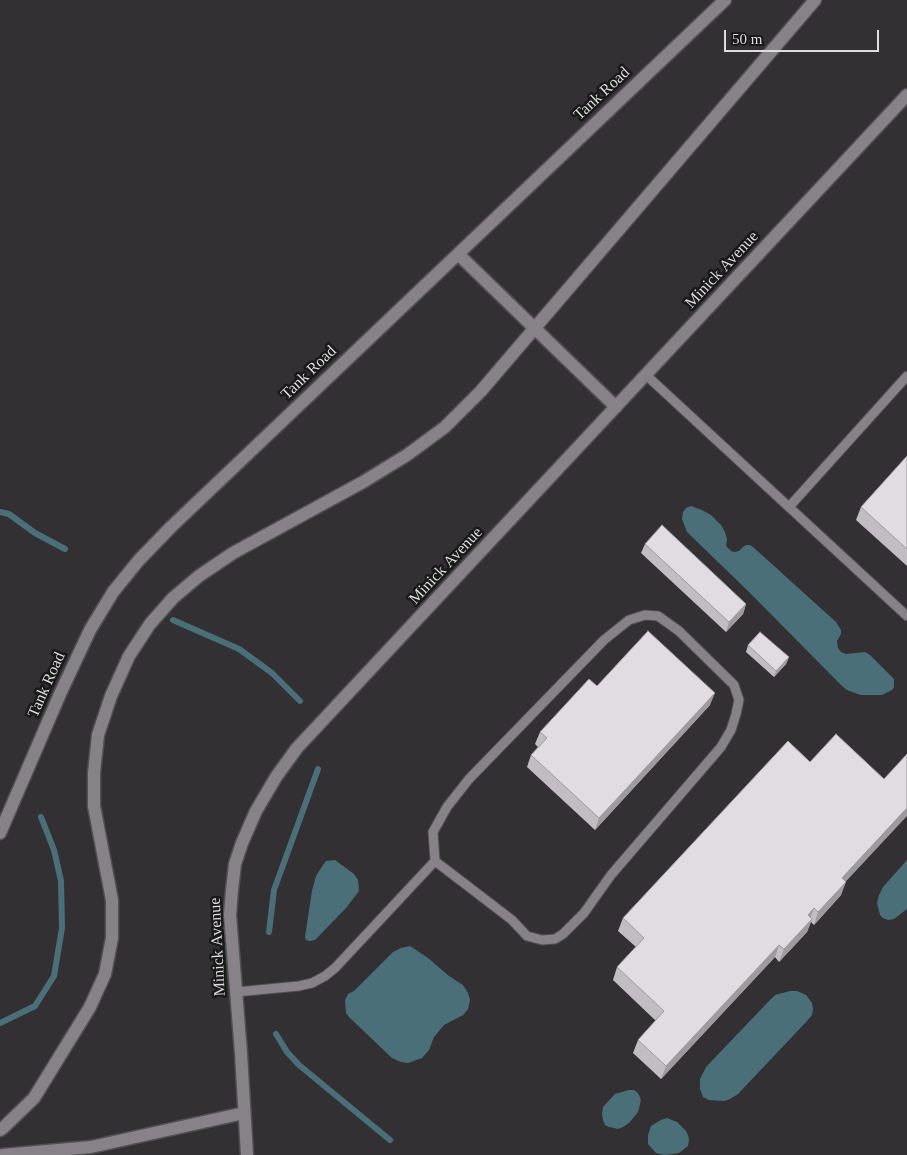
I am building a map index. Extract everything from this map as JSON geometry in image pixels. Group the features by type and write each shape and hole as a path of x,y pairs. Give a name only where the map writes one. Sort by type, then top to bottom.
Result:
{"street":[{"name":"Tank Road","path":"0,833 90,630 113,592 139,560 171,527 725,0"},
{"path":"0,1130 34,1098 90,1007 105,974 112,938 112,900 94,806 94,773 98,735 129,656 150,624 173,598 199,576 233,554 363,482 407,455 445,428 481,391 815,0"},
{"name":"Minick Avenue","path":"247,1155 230,915 235,864 242,843 256,812 276,777 297,748 907,95"},
{"path":"458,254 616,407"},
{"path":"3,1155 91,1147 244,1113"}],"lane":[{"path":"646,375 907,616"},
{"path":"789,507 907,376"},
{"path":"236,992 312,983 335,968 435,861 433,832 447,806 469,779 604,640 629,620 644,615 658,616 679,631 734,685 739,700 732,730 722,747 611,876 584,913 555,939 542,940 527,936 512,920 435,861"}],"water":[{"path":"691,506 711,515 721,525 727,539 726,546 731,551 739,551 746,545 753,547 836,622 841,630 837,641 841,652 846,654 865,652 870,655 894,679 892,690 882,695 861,695 842,686 687,532 682,519 683,512"},
{"path":"335,860 354,874 358,880 359,891 346,908 315,940 306,940 312,891 316,876 326,861"},
{"path":"907,860 907,909 894,919 888,920 880,915 877,903 879,895 883,887"},
{"path":"410,946 463,985 470,1000 468,1009 463,1015 444,1025 434,1037 429,1050 422,1058 408,1063 392,1058 350,1018 346,1013 345,1000 348,994 354,991 393,952"},
{"path":"797,991 806,995 812,1003 812,1015 738,1094 724,1101 709,1100 703,1097 700,1089 700,1079 706,1067 775,995"},
{"path":"634,1090 638,1093 641,1100 638,1112 629,1123 618,1129 605,1125 602,1114 603,1107 615,1094"},
{"path":"667,1118 677,1122 686,1131 689,1140 688,1146 679,1153 665,1155 656,1153 648,1144 648,1135 651,1126"}],"building":[{"path":"907,456 907,549 861,507"},
{"path":"662,525 746,604 729,622 645,544"},
{"path":"648,631 715,693 599,818 531,755 547,738 540,732 589,679 597,686"},
{"path":"760,632 789,657 776,671 748,645"},
{"path":"836,734 884,779 907,754 907,808 842,878 846,882 818,912 814,908 808,915 812,919 784,949 779,945 666,1066 638,1040 664,1011 617,967 644,938 623,918 788,741 810,762"}],"waterway":[{"path":"0,512 9,514 35,533 65,549"},
{"path":"173,620 239,649 272,673 300,701"},
{"path":"269,932 274,890 318,769"},
{"path":"0,1023 35,1006 54,976 62,928 61,881 54,850 41,817"},
{"path":"276,1034 287,1052 299,1065 390,1140"}]}
